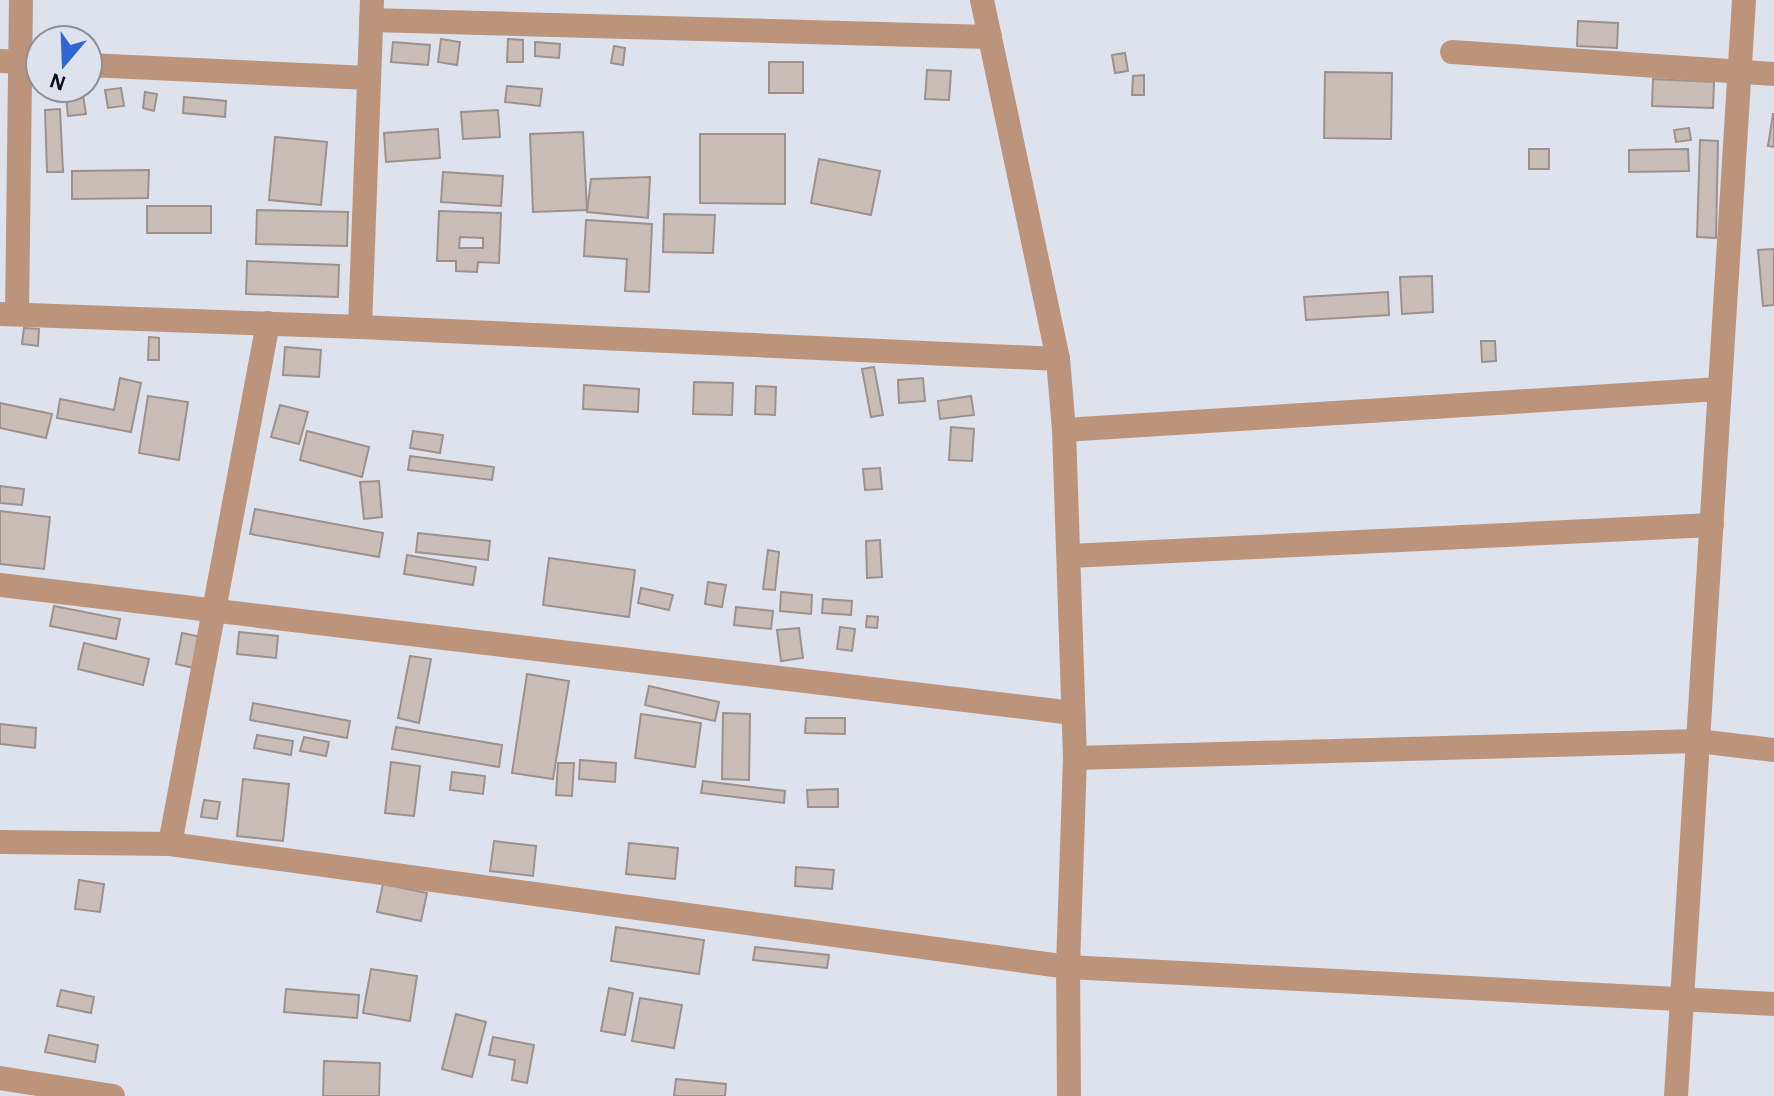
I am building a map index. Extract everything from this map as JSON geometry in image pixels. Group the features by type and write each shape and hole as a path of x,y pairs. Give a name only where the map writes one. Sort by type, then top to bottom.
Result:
{"street":[{"path":"21,0 9,314 1058,359"},
{"path":"982,0 1058,359 1064,430 1075,758 1068,967 1069,1096"},
{"path":"1676,1096 1744,0"},
{"path":"360,327 371,10 990,37"},
{"path":"1452,52 1774,74"},
{"path":"104,66 369,78"},
{"path":"170,844 268,323"},
{"path":"1064,430 1720,389"},
{"path":"1069,556 1712,525"},
{"path":"0,585 1073,713"},
{"path":"1075,758 1698,741 1774,750"},
{"path":"0,842 170,844 1068,967 1774,1004"},
{"path":"0,1078 113,1096"}],"building":[{"path":"1578,21 1618,23 1617,48 1577,46"},
{"path":"441,39 460,42 457,65 438,62"},
{"path":"508,39 523,40 523,62 507,62"},
{"path":"393,42 430,45 428,65 391,62"},
{"path":"535,42 560,44 559,58 535,56"},
{"path":"614,46 625,48 623,65 611,63"},
{"path":"1125,53 1128,71 1115,73 1112,55"},
{"path":"769,62 803,62 803,93 769,93"},
{"path":"927,70 951,71 949,100 925,99"},
{"path":"1325,72 1392,73 1391,139 1324,138"},
{"path":"1144,75 1144,95 1132,95 1133,76"},
{"path":"1653,79 1714,82 1713,108 1652,106"},
{"path":"507,86 542,89 540,106 505,102"},
{"path":"121,88 124,106 108,108 105,90"},
{"path":"145,92 157,94 154,111 143,108"},
{"path":"184,97 226,101 225,117 183,113"},
{"path":"67,104 84,104 86,114 68,116"},
{"path":"60,109 63,172 47,172 45,110"},
{"path":"498,110 500,137 463,139 461,112"},
{"path":"1774,114 1774,147 1768,146"},
{"path":"1689,128 1691,140 1676,142 1674,130"},
{"path":"438,129 440,158 386,162 384,133"},
{"path":"583,132 587,210 533,212 530,134"},
{"path":"700,134 785,134 785,204 700,203"},
{"path":"275,137 327,142 321,205 269,200"},
{"path":"1700,140 1718,141 1716,238 1697,237"},
{"path":"1529,149 1549,149 1549,169 1529,169"},
{"path":"1688,149 1689,171 1629,172 1629,150"},
{"path":"819,159 880,171 871,215 811,203"},
{"path":"149,170 148,198 72,199 72,171"},
{"path":"443,172 503,176 501,206 441,202"},
{"path":"650,177 648,218 587,212 591,179"},
{"path":"147,206 211,206 211,233 147,233"},
{"path":"257,210 348,212 347,246 256,244"},
{"path":"439,211 501,213 499,263 478,262 477,272 456,271 456,261 437,261","holes":["460,237 483,238 483,248 459,248"]},
{"path":"664,214 715,215 713,253 663,252"},
{"path":"586,220 652,224 649,292 625,291 627,259 584,256"},
{"path":"1774,249 1774,305 1763,306 1758,250"},
{"path":"247,261 339,265 338,297 246,294"},
{"path":"1432,276 1433,312 1402,314 1400,277"},
{"path":"1388,292 1389,315 1306,320 1304,297"},
{"path":"24,328 39,329 38,346 22,344"},
{"path":"149,337 159,338 159,360 148,360"},
{"path":"1481,341 1495,341 1496,361 1482,362"},
{"path":"285,347 321,350 319,377 283,375"},
{"path":"874,367 883,415 871,417 862,369"},
{"path":"120,378 141,383 131,432 57,418 60,399 114,410"},
{"path":"923,378 925,401 899,403 898,380"},
{"path":"694,382 733,383 732,415 693,414"},
{"path":"584,385 639,389 638,412 583,409"},
{"path":"756,386 776,387 775,415 755,414"},
{"path":"148,396 188,402 179,460 139,453"},
{"path":"971,396 974,415 940,419 938,401"},
{"path":"0,403 52,414 46,438 0,428"},
{"path":"280,405 308,412 299,444 271,437"},
{"path":"951,427 974,429 972,461 949,460"},
{"path":"307,431 369,447 362,477 300,460"},
{"path":"413,431 443,435 440,453 410,448"},
{"path":"410,456 494,467 492,480 408,470"},
{"path":"880,468 882,489 865,490 863,469"},
{"path":"379,481 382,517 364,519 360,482"},
{"path":"0,486 24,489 22,505 0,503"},
{"path":"255,509 383,533 379,557 250,534"},
{"path":"0,511 50,517 44,569 0,564"},
{"path":"418,533 490,541 488,560 416,552"},
{"path":"880,540 882,577 867,578 866,541"},
{"path":"768,550 779,552 775,590 763,589"},
{"path":"407,555 476,567 473,585 404,574"},
{"path":"549,558 635,570 629,617 543,605"},
{"path":"708,582 726,585 722,607 705,604"},
{"path":"641,588 673,595 669,610 638,603"},
{"path":"781,592 812,595 811,614 780,611"},
{"path":"823,599 852,601 851,615 822,613"},
{"path":"54,606 120,619 116,639 50,626"},
{"path":"736,607 773,611 771,629 734,625"},
{"path":"867,616 878,617 877,628 866,627"},
{"path":"840,627 855,629 852,651 837,649"},
{"path":"799,628 803,658 781,661 777,630"},
{"path":"239,632 278,636 276,658 237,654"},
{"path":"182,633 201,637 194,668 176,664"},
{"path":"84,643 149,659 143,685 78,669"},
{"path":"410,656 431,659 419,723 398,718"},
{"path":"527,674 569,681 553,779 512,773"},
{"path":"649,686 719,702 715,721 645,705"},
{"path":"253,703 350,721 347,738 250,720"},
{"path":"723,713 750,714 749,780 722,779"},
{"path":"641,714 701,723 695,767 635,758"},
{"path":"806,718 845,718 845,734 805,733"},
{"path":"0,724 36,728 35,748 0,744"},
{"path":"396,727 502,745 499,767 392,749"},
{"path":"257,735 293,741 291,755 254,748"},
{"path":"304,737 329,742 326,756 300,751"},
{"path":"580,760 616,763 615,782 579,779"},
{"path":"391,762 420,766 414,816 385,813"},
{"path":"558,763 574,763 572,796 556,795"},
{"path":"452,772 485,776 483,794 450,790"},
{"path":"243,779 289,784 283,841 237,836"},
{"path":"703,781 785,791 784,803 701,793"},
{"path":"838,789 838,807 808,807 807,790"},
{"path":"204,800 220,802 217,819 201,817"},
{"path":"494,841 536,846 533,876 490,871"},
{"path":"629,843 678,848 675,879 626,874"},
{"path":"796,867 834,870 832,889 795,886"},
{"path":"79,880 104,884 100,912 75,909"},
{"path":"383,884 427,893 421,921 377,912"},
{"path":"616,927 704,940 699,974 611,961"},
{"path":"755,947 829,955 827,968 753,960"},
{"path":"371,969 417,976 410,1021 363,1013"},
{"path":"609,988 633,993 625,1035 601,1031"},
{"path":"286,989 359,995 357,1018 284,1012"},
{"path":"61,990 94,997 91,1013 57,1006"},
{"path":"640,998 682,1005 674,1048 632,1041"},
{"path":"456,1014 486,1022 472,1077 442,1069"},
{"path":"49,1035 98,1045 95,1062 45,1052"},
{"path":"493,1037 534,1045 527,1083 512,1080 515,1060 489,1055"},
{"path":"324,1061 380,1063 379,1096 323,1096"},
{"path":"676,1079 726,1084 725,1096 674,1096"}]}
